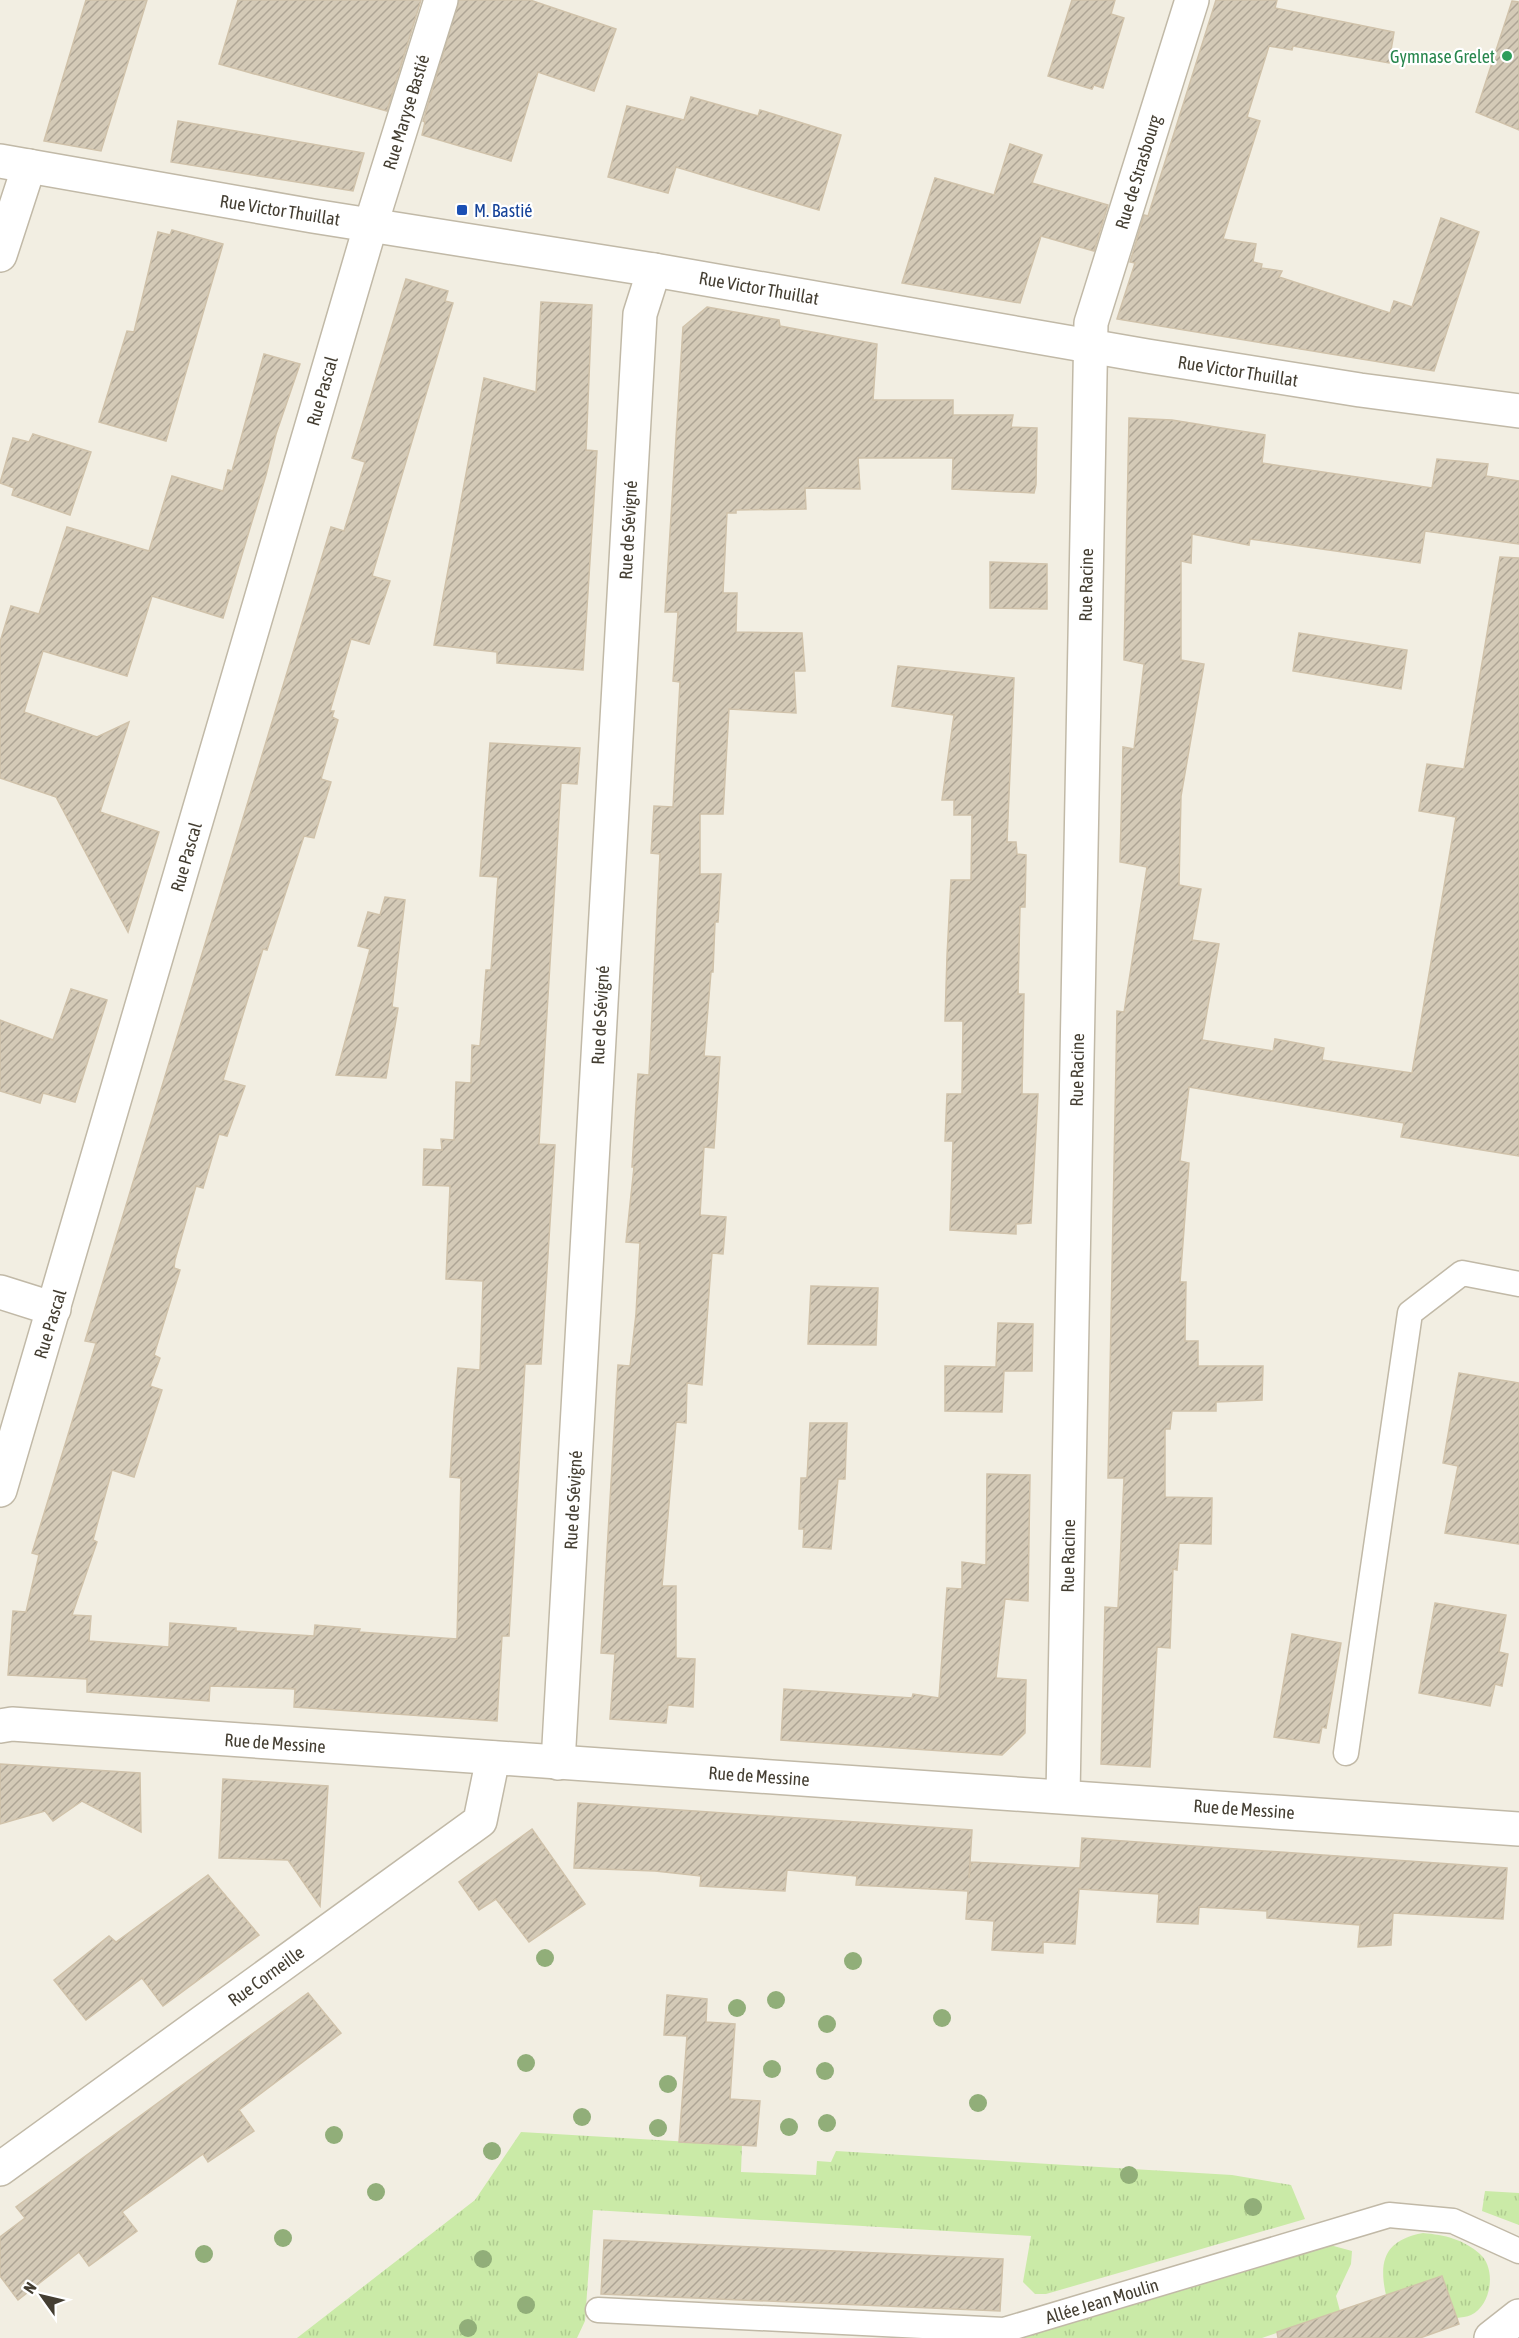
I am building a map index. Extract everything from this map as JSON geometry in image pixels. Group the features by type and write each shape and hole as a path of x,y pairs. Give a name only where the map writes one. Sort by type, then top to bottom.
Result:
{"street":[{"name":"Rue Maryse Bastié","path":"371,224 441,0"},
{"name":"Rue de Strasbourg","path":"1090,345 1091,323 1192,0"},
{"name":"Rue Victor Thuillat","path":"15,164 1360,390 1519,411"},
{"path":"0,255 15,164"},
{"name":"Rue Pascal","path":"0,1490 371,224"},
{"name":"Rue de Sévigné","path":"558,1763 640,314 654,270"},
{"name":"Rue Racine","path":"1064,1796 1090,345"},
{"path":"0,1292 54,1309"},
{"name":"Rue de Messine","path":"0,1726 12,1724 1519,1829"},
{"name":"Rue Corneille","path":"0,2169 480,1821 493,1758"},
{"path":"1491,2338 1519,2316"}],"lane":[{"path":"1346,1753 1410,1313 1461,1273 1519,1284"},
{"name":"Allée Jean Moulin","path":"598,2310 1004,2330 1389,2215 1453,2221 1519,2251"}],"green space":[{"path":"521,2132 742,2145 741,2172 816,2175 817,2161 831,2162 836,2151 1232,2175 1291,2185 1305,2219 1046,2294 1035,2294 1023,2282 1031,2236 593,2210 585,2321 577,2338 297,2338 475,2200"},
{"path":"1485,2191 1519,2193 1519,2225 1482,2211"},
{"path":"1423,2233 1460,2241 1474,2249 1485,2261 1490,2278 1487,2296 1478,2310 1471,2315 1457,2318 1442,2276 1386,2295 1383,2271 1388,2253 1400,2241"},
{"path":"1330,2245 1352,2251 1351,2264 1336,2296 1340,2311 1262,2338 1021,2338"}],"building":[{"path":"86,0 147,0 101,151 44,141"},
{"path":"238,0 421,0 387,111 219,64"},
{"path":"459,0 530,0 616,29 594,91 538,72 511,161 422,135 425,122 423,121"},
{"path":"1072,0 1115,0 1111,14 1124,18 1103,88 1094,85 1092,89 1048,76"},
{"path":"1216,0 1277,0 1275,8 1394,32 1389,63 1293,46 1292,50 1269,46 1247,117 1260,121 1223,239 1256,244 1253,262 1262,264 1261,268 1282,271 1279,277 1390,313 1394,301 1412,307 1441,218 1479,232 1434,371 1117,319 1135,263 1130,262 1144,215 1148,216"},
{"name":"Gymnase Grelet","path":"1512,1 1519,2 1519,130 1476,112"},
{"path":"691,97 758,116 760,110 841,135 819,210 676,167 668,193 608,177 627,106 684,120"},
{"path":"178,121 364,153 353,191 171,162"},
{"path":"1010,144 1042,155 1032,183 1108,205 1094,251 1041,236 1020,303 902,283 935,178 994,195"},
{"path":"172,230 223,244 166,441 99,422 127,331 134,332 158,232 170,235"},
{"path":"406,279 448,291 445,301 453,303 372,576 390,581 369,644 351,639 330,711 334,711 332,717 338,720 321,779 331,782 314,838 304,836 267,950 263,949 223,1080 245,1086 227,1136 219,1134 203,1188 196,1186 175,1260 174,1268 180,1270 154,1355 160,1358 150,1386 162,1390 134,1477 112,1470 93,1540 97,1542 72,1615 91,1616 89,1641 169,1647 170,1623 236,1628 236,1631 314,1636 315,1625 360,1629 359,1632 457,1639 461,1478 450,1477 454,1413 458,1368 480,1370 483,1281 446,1279 450,1186 423,1185 424,1149 442,1150 441,1139 454,1140 456,1082 471,1083 472,1045 480,1046 486,970 491,970 498,877 480,876 490,743 580,748 577,784 561,783 539,1144 555,1145 541,1364 525,1364 509,1636 502,1636 497,1721 294,1707 295,1689 210,1686 209,1701 87,1692 87,1679 8,1675 13,1611 26,1612 39,1555 32,1553 96,1343 85,1341 331,527 344,531 365,462 352,458"},
{"path":"541,302 592,305 586,450 597,451 583,670 497,663 497,652 434,645 484,378 536,392"},
{"path":"707,307 779,320 780,326 877,344 873,400 953,400 953,415 1013,415 1011,427 1037,428 1036,485 1034,493 952,489 953,458 858,458 860,489 805,488 806,509 736,510 736,513 727,513 723,593 737,593 736,632 802,633 805,671 794,671 796,713 729,709 723,814 700,814 700,874 721,874 704,1056 720,1057 714,1148 704,1147 700,1215 726,1217 723,1254 712,1253 702,1385 687,1383 686,1423 676,1422 662,1586 676,1586 676,1658 695,1659 693,1707 668,1705 666,1723 610,1719 615,1654 601,1653 618,1365 630,1366 636,1314 640,1243 626,1242 634,1167 632,1167 638,1074 649,1075 660,854 651,853 654,806 673,807 680,682 673,681 678,612 665,612 683,327"},
{"path":"264,354 300,364 276,434 223,618 152,596 127,676 43,651 24,712 97,737 129,722 100,812 159,832 128,932 56,797 0,778 0,642 11,606 39,614 67,527 149,551 172,476 223,491 228,470 232,471"},
{"path":"1129,418 1172,420 1265,435 1262,463 1432,488 1437,459 1488,464 1486,476 1519,481 1519,544 1425,531 1420,563 1250,539 1249,545 1192,534 1191,563 1181,561 1181,660 1204,664 1181,796 1179,885 1201,889 1192,940 1219,944 1202,1040 1273,1051 1275,1039 1324,1048 1322,1060 1412,1073 1456,817 1419,811 1427,764 1464,769 1500,557 1519,558 1519,1156 1401,1137 1404,1123 1189,1087 1180,1161 1189,1163 1180,1282 1186,1282 1185,1341 1198,1341 1198,1366 1263,1366 1262,1400 1216,1402 1216,1411 1172,1411 1170,1429 1165,1429 1165,1497 1212,1498 1211,1544 1179,1543 1177,1570 1173,1569 1170,1648 1157,1647 1150,1767 1101,1764 1105,1607 1118,1608 1124,1478 1108,1478 1117,1011 1124,1012 1147,867 1120,862 1123,747 1134,749 1144,664 1124,660"},
{"path":"33,434 91,452 70,515 12,495 14,488 0,483 13,438 29,442"},
{"path":"990,562 1047,564 1047,609 990,608"},
{"path":"1299,633 1407,650 1401,689 1293,671"},
{"path":"898,666 1014,678 1007,842 1016,842 1017,854 1026,855 1025,907 1020,907 1018,994 1024,994 1022,1094 1038,1094 1031,1223 1016,1224 1016,1234 950,1230 953,1141 945,1141 947,1094 962,1094 963,1021 945,1021 951,880 971,880 972,815 954,815 954,800 942,800 954,715 892,706"},
{"path":"385,897 405,900 392,1007 398,1008 386,1078 336,1075 370,949 358,946 368,912 380,915"},
{"path":"71,989 107,1000 75,1102 43,1093 40,1103 0,1091 0,1020 53,1040"},
{"path":"811,1286 878,1288 876,1345 808,1344"},
{"path":"998,1323 1033,1324 1032,1371 1004,1371 1002,1412 945,1411 945,1366 996,1367"},
{"path":"1459,1373 1519,1383 1519,1544 1445,1533 1458,1466 1443,1463"},
{"path":"810,1423 847,1423 845,1479 838,1479 831,1549 803,1547 804,1529 799,1529 801,1478 807,1478"},
{"path":"987,1474 1030,1475 1028,1601 1005,1599 996,1678 1026,1680 1025,1733 1002,1755 781,1740 784,1689 912,1698 913,1694 939,1698 947,1588 962,1589 962,1562 986,1565"},
{"path":"1435,1603 1506,1615 1499,1652 1508,1654 1502,1686 1495,1684 1490,1706 1419,1693"},
{"path":"1292,1634 1341,1643 1326,1728 1322,1727 1319,1743 1274,1737"},
{"path":"0,1764 140,1773 141,1832 82,1801 53,1821 45,1811 0,1824"},
{"path":"223,1779 328,1786 320,1906 288,1860 219,1858"},
{"path":"578,1803 972,1830 969,1878 971,1862 1080,1868 1082,1838 1507,1868 1503,1919 1393,1913 1391,1945 1358,1947 1360,1925 1267,1918 1267,1911 1199,1907 1198,1924 1157,1922 1159,1894 1079,1889 1075,1944 1043,1942 1043,1953 992,1950 994,1921 966,1919 968,1891 856,1885 857,1876 787,1870 785,1891 700,1886 701,1876 655,1871 574,1868"},
{"path":"532,1829 585,1904 529,1942 496,1899 479,1910 459,1882"},
{"path":"208,1875 259,1935 163,2006 142,1978 86,2020 54,1980 109,1936 116,1942"},
{"path":"308,1993 341,2033 239,2110 254,2131 208,2162 203,2154 122,2212 137,2231 89,2266 79,2252 18,2300 0,2276 0,2237 25,2218 16,2207"},
{"path":"667,1995 707,1999 706,2022 735,2024 730,2099 760,2101 756,2146 679,2142 687,2036 664,2035"},
{"path":"604,2240 1003,2259 1000,2311 601,2294"},
{"path":"1442,2276 1459,2324 1420,2338 1278,2338 1277,2332"}],"place":[{"name":"Gymnase Grelet","path":"1507,56"},
{"name":"M. Bastié","path":"462,210"}]}
